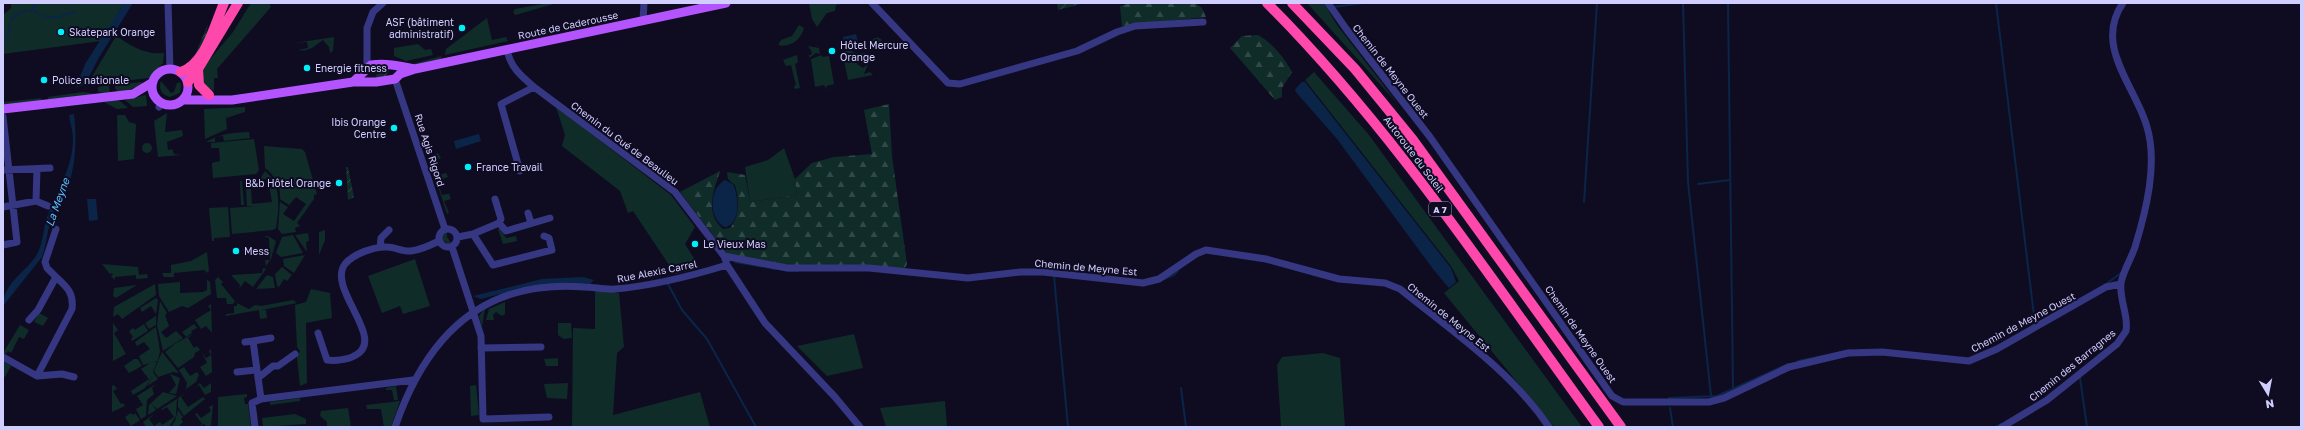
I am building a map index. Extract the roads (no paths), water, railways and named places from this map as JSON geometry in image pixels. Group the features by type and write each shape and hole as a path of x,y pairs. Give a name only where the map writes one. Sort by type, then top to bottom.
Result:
{"highway":[{"path":"218,17 220,3"},
{"path":"181,72 192,67 200,57 224,3"},
{"path":"207,42 230,3"},
{"path":"207,42 238,3"},
{"path":"188,82 198,69 238,3"},
{"path":"223,29 238,17 246,3"},
{"name":"Autoroute du Soleil","path":"1267,3 1310,47 1379,127 1599,427"},
{"name":"Autoroute du Soleil","path":"1292,3 1355,69 1413,140 1621,427"},
{"path":"198,69 199,85 208,95"}],"main road":[{"name":"Route de Caderousse","path":"398,73 726,3"},
{"path":"138,92 158,102 173,105 184,100 198,98 224,101 316,89 353,82 369,81 398,73 393,64 377,64 366,70 353,82"},
{"path":"3,109 119,97 138,92 153,82 159,73 170,69 181,72 188,82 208,95 248,97"},
{"path":"366,70 365,77 369,81"},
{"path":"153,82 158,102"},
{"path":"184,100 188,92 188,82"}],"street":[{"path":"168,3 170,69"},
{"path":"366,70 367,28 369,20 383,3"},
{"path":"643,21 644,3"},
{"path":"872,3 948,83 960,84 1072,52 1117,32 1135,26 1203,22"},
{"name":"Chemin de Meyne Ouest","path":"1328,3 1347,30 1430,137 1612,396 1623,402 1709,402 1724,398 1789,367 1852,352 1882,352 1970,361 1991,352 2106,287 2121,284"},
{"name":"Chemin des Barragnes","path":"2002,427 2047,400 2123,338 2127,327 2121,284 2142,218 2150,161 2147,127 2119,65 2114,49 2113,30 2123,3"},
{"name":"Chemin du Gué de Beaulieu","path":"507,49 514,67 534,87 675,192 724,256 727,265 765,323 835,397 860,427"},
{"path":"367,54 377,64"},
{"name":"Rue Agis Rigord","path":"398,73 445,229"},
{"path":"520,171 501,104 534,87"},
{"path":"3,117 6,169 17,242 3,245"},
{"path":"6,169 50,168"},
{"path":"36,201 37,169"},
{"path":"495,199 501,219 499,223"},
{"path":"3,207 36,201 48,206"},
{"path":"528,213 531,223"},
{"path":"499,223 506,232 550,218"},
{"path":"458,237 473,234 499,223"},
{"path":"37,376 72,309 73,302 69,289 47,268 45,262 56,229"},
{"path":"439,241 440,234 445,229 452,229 458,237"},
{"path":"380,248 381,238 388,230"},
{"path":"473,234 492,265 552,250 549,238 544,236"},
{"path":"439,241 446,247 452,247 457,242 458,237"},
{"path":"318,333 327,360 352,358 362,351 365,341 364,335 342,284 341,275 345,264 351,258 380,248 411,251 439,241"},
{"path":"452,247 479,328 483,419 549,417"},
{"name":"Chemin de Meyne Est","path":"724,256 787,268 868,268 968,278 1021,272 1043,272 1143,282 1160,279 1196,254 1206,250 1266,259 1338,279 1385,283 1400,289 1480,354 1534,405 1549,427"},
{"name":"Rue Alexis Carrel","path":"395,427 413,380 437,345 473,312 493,300 538,288 568,287 613,289 700,273 727,265"},
{"path":"29,320 38,310 56,277"},
{"path":"245,342 271,338"},
{"path":"253,341 261,399"},
{"path":"481,348 541,347"},
{"path":"258,378 273,366 278,366 295,354"},
{"path":"3,357 37,376 62,374 74,377"},
{"path":"237,372 257,370"},
{"path":"255,427 252,403 261,399 413,380"}],"water":[{"path":"124,3 133,3 98,59 85,85 76,87 85,64"},
{"path":"856,34 858,42 844,45 843,37"},
{"path":"1302,82 1305,82 1451,268 1456,282 1449,288 1433,269 1337,139 1295,91"},
{"name":"La Meyne","path":"74,114 75,156 71,176 64,196 51,220 42,257 3,306 7,291 15,279 39,251 47,217 65,177 71,158 73,133 69,115"},
{"path":"479,134 481,141 456,149 454,141"},
{"path":"725,180 733,184 735,189 737,196 737,210 733,222 724,227 715,217 712,203 716,190"},
{"path":"87,199 96,199 98,220 89,221"},
{"path":"583,277 594,280 590,284 528,287 481,299 473,296 542,279"}],"waterway":[{"path":"30,11 33,10 35,3"},
{"path":"1333,7 1363,3"},
{"path":"1584,202 1597,3"},
{"path":"1683,3 1688,182 1711,396"},
{"path":"1728,3 1733,388"},
{"path":"1996,3 2035,324 2033,325"},
{"path":"33,10 39,14"},
{"path":"11,21 13,17 25,11"},
{"path":"44,16 57,18 75,11"},
{"path":"8,37 10,24"},
{"path":"1698,184 1730,180"},
{"path":"735,262 776,269"},
{"path":"1164,279 1174,275 1179,269"},
{"path":"788,271 798,271"},
{"path":"2106,284 2121,273"},
{"path":"1054,276 1068,427"},
{"path":"668,284 682,310 707,339 756,427"},
{"path":"1798,361 1852,350"},
{"path":"1669,398 1717,396 1788,364"},
{"path":"2080,378 2087,427"},
{"path":"1181,388 1186,427"},
{"path":"1670,408 1673,427"},
{"path":"1995,427 2001,424"}],"place":[{"name":"ASF (bâtiment administratif)","path":"462,28"},
{"name":"Skatepark Orange","path":"61,32"},
{"name":"Hôtel Mercure Orange","path":"832,51"},
{"name":"Energie fitness","path":"307,68"},
{"name":"Police nationale","path":"44,80"},
{"name":"Ibis Orange Centre","path":"394,128"},
{"name":"France Travail","path":"468,167"},
{"name":"B&b Hôtel Orange","path":"339,183"},
{"name":"Le Vieux Mas","path":"695,244"},
{"name":"Mess","path":"236,251"}]}
